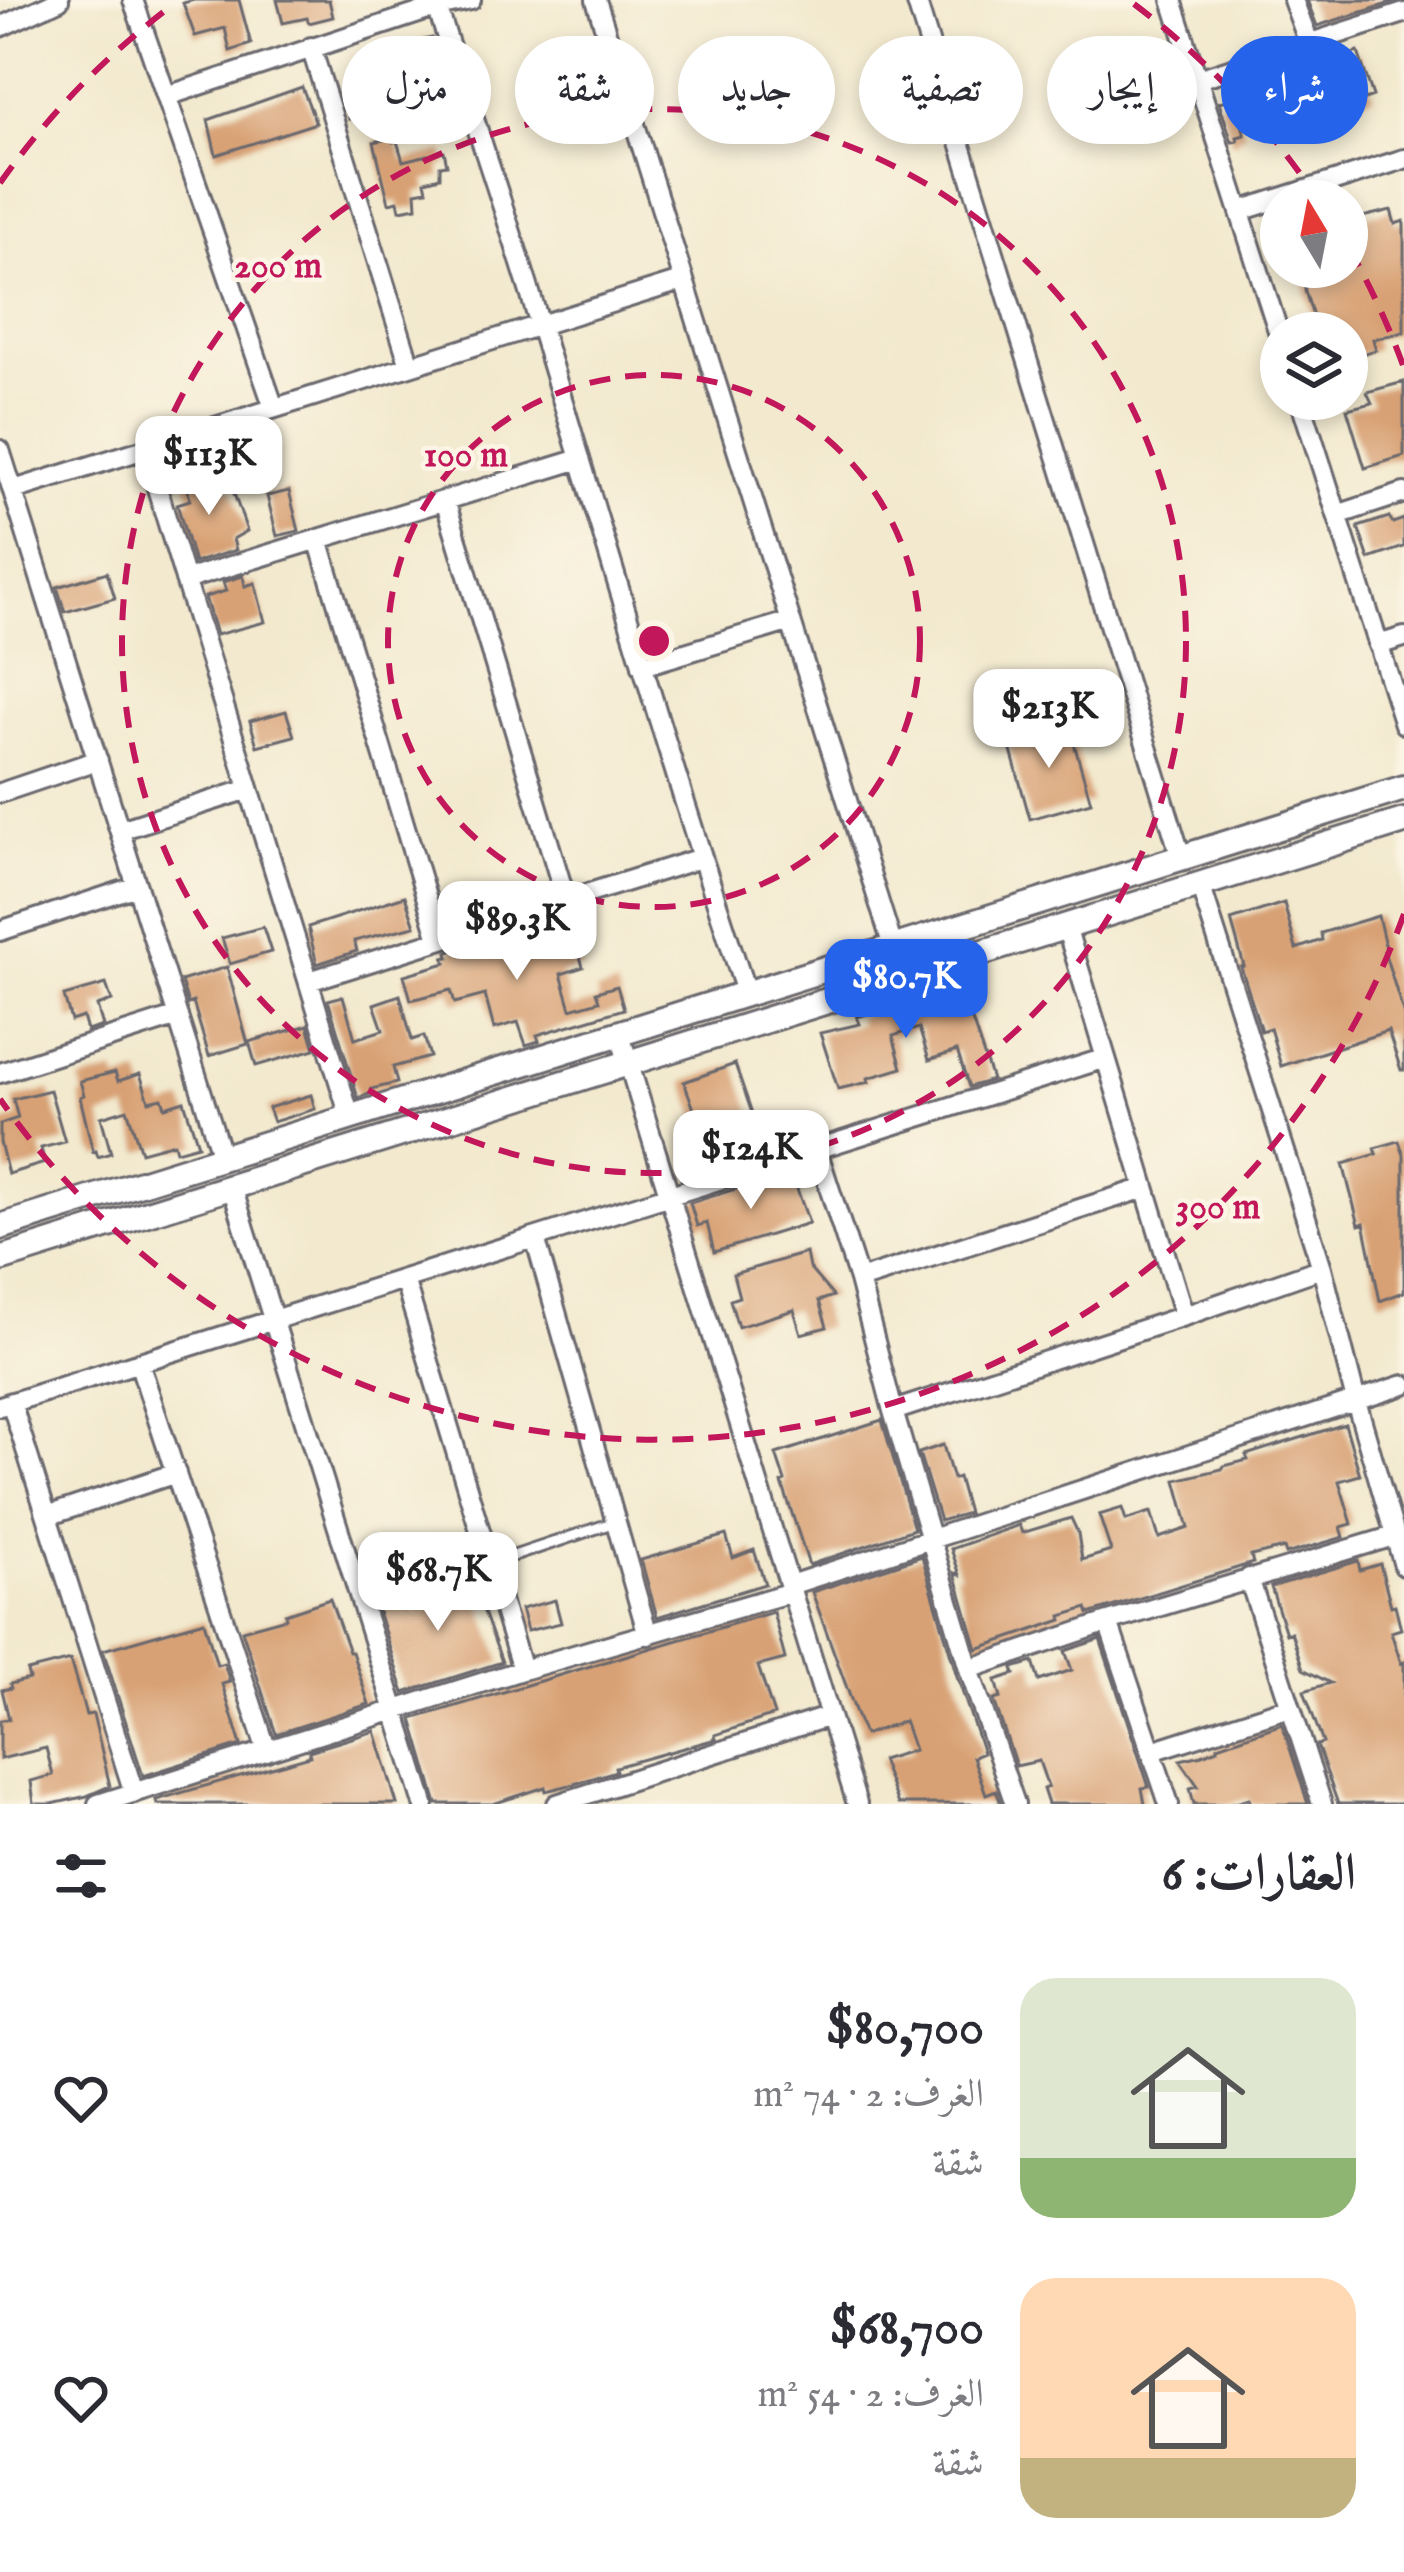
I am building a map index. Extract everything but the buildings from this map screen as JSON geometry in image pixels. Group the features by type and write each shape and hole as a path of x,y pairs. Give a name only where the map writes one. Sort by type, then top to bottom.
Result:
{"street":[{"path":"0,27 59,0"},
{"path":"134,0 274,409"},
{"path":"167,96 471,0"},
{"path":"596,0 893,946"},
{"path":"916,0 1181,857"},
{"path":"1172,0 1272,312"},
{"path":"1293,0 1306,36"},
{"path":"437,7 746,992"},
{"path":"1331,36 1404,13"},
{"path":"311,47 410,366"},
{"path":"1198,79 1221,72"},
{"path":"1240,211 1404,159"},
{"path":"14,490 684,280"},
{"path":"1307,420 1404,724"},
{"path":"0,449 222,1157"},
{"path":"145,449 350,1117"},
{"path":"185,580 580,459"},
{"path":"1337,514 1404,494"},
{"path":"446,500 566,899"},
{"path":"318,539 440,940"},
{"path":"642,666 791,621"},
{"path":"1378,645 1404,637"},
{"path":"0,793 98,760"},
{"path":"120,830 249,789"},
{"path":"0,1227 1392,791 1397,823 0,1259"},
{"path":"309,981 701,858"},
{"path":"1200,884 1322,1268 1404,1566"},
{"path":"0,931 137,886"},
{"path":"1066,926 1184,1316"},
{"path":"0,1073 178,1016"},
{"path":"663,1018 661,1036 675,1047"},
{"path":"620,1032 857,1804"},
{"path":"592,1040 604,1053 598,1071"},
{"path":"134,1792 47,1516 5,1404 1106,1058"},
{"path":"817,1150 859,1280 969,1669 1015,1804"},
{"path":"232,1186 424,1804"},
{"path":"859,1280 1145,1188"},
{"path":"535,1238 648,1635"},
{"path":"893,1411 1322,1268"},
{"path":"404,1279 522,1670"},
{"path":"139,1361 266,1751"},
{"path":"98,1804 648,1635 1404,1385"},
{"path":"47,1516 176,1473"},
{"path":"969,1669 1394,1536"},
{"path":"1249,1578 1322,1804"},
{"path":"1108,1622 1169,1804"},
{"path":"1152,1751 1290,1707"},
{"path":"557,1804 830,1716"}],"lane":[{"path":"490,1564 616,1522"}]}
